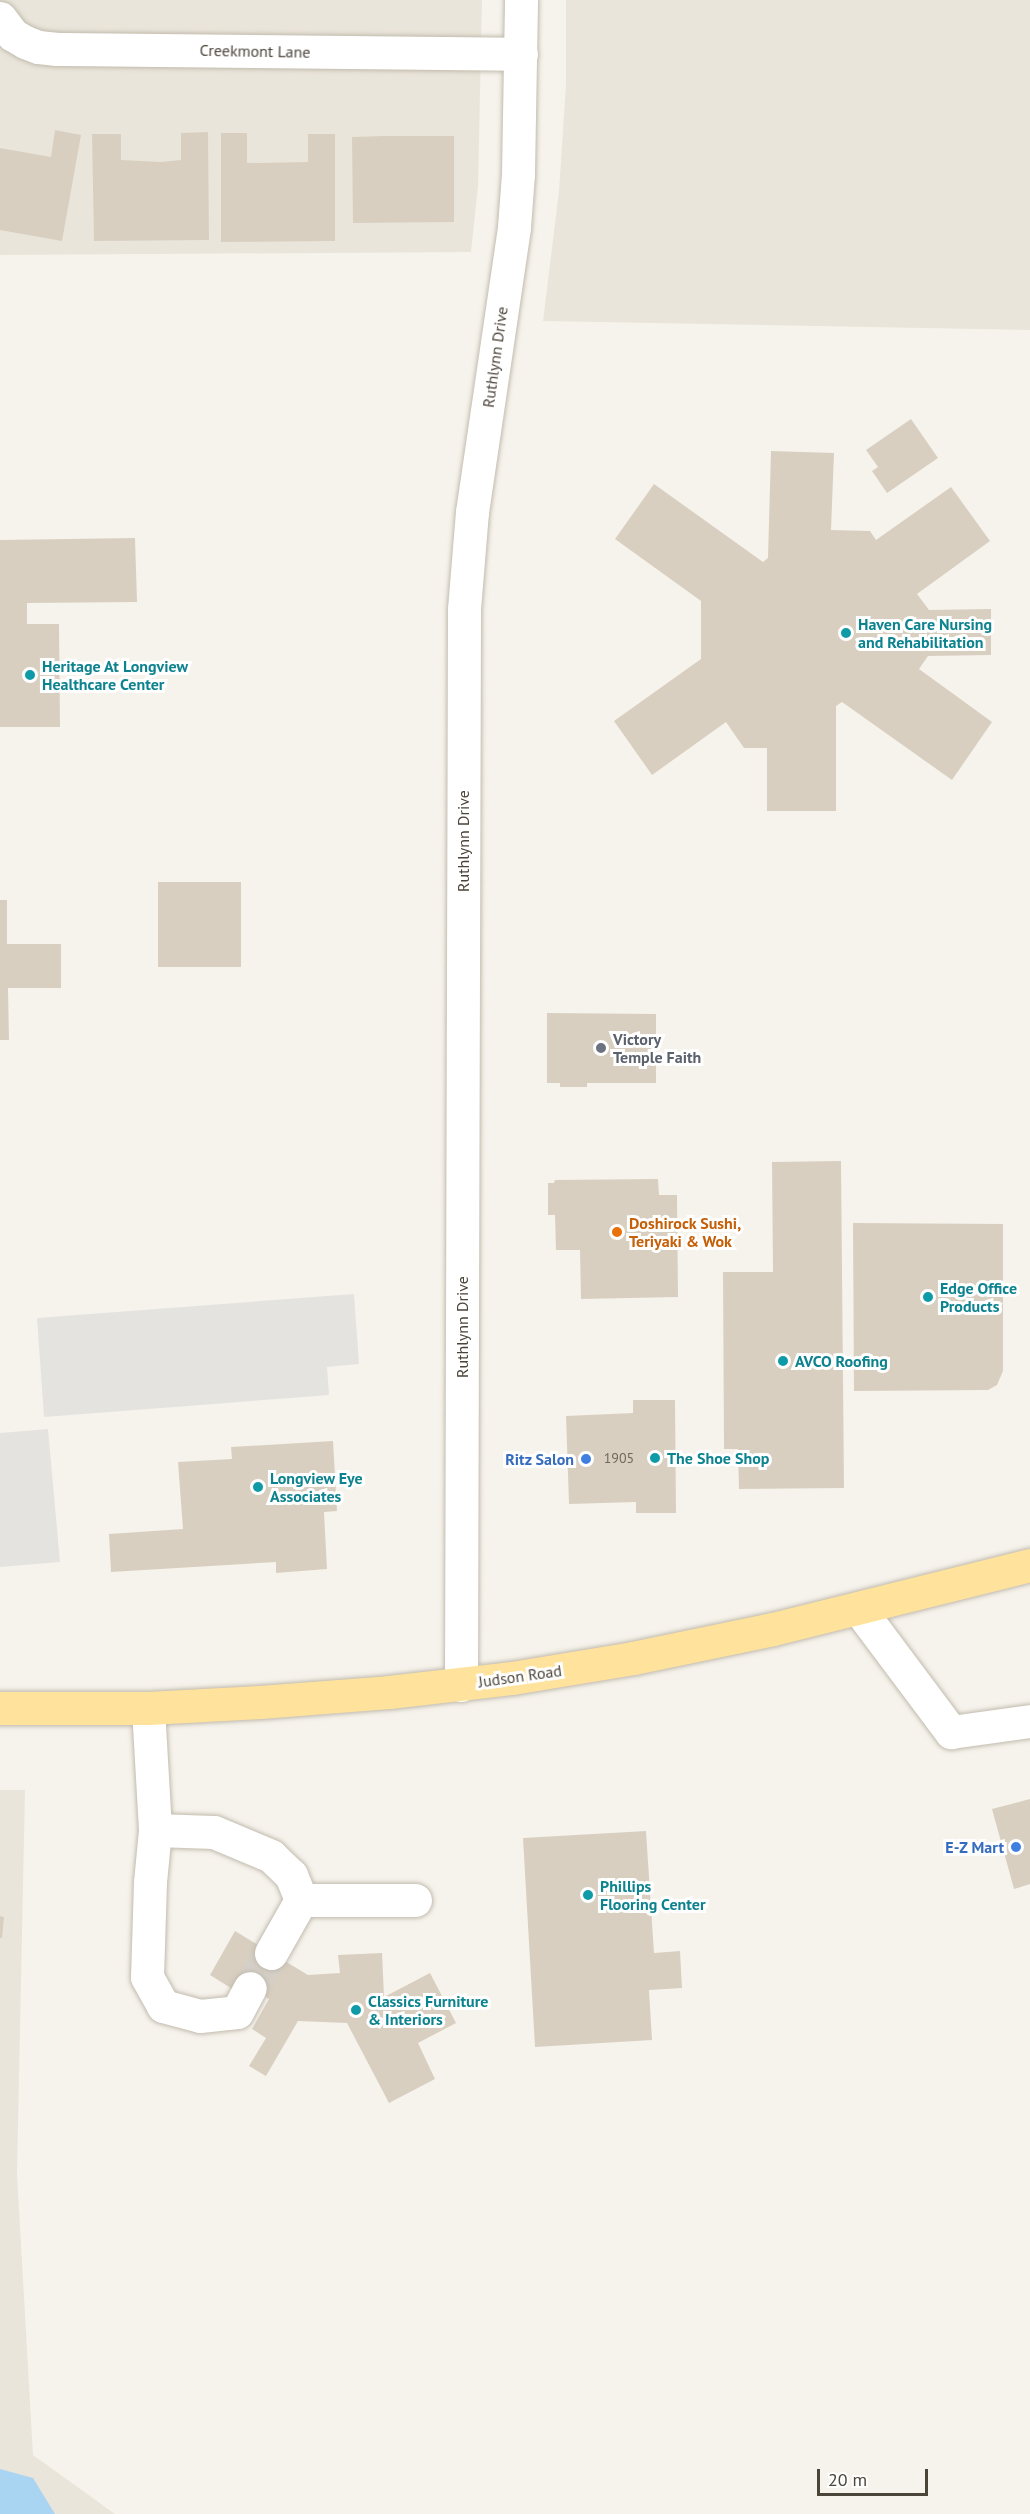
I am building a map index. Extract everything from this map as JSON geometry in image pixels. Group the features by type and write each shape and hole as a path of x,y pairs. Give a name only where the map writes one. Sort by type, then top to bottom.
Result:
{"main road":[{"name":"Judson Road","path":"0,1708 148,1708 321,1699 461,1685 633,1658 859,1609 1030,1565"}],"street":[{"name":"Ruthlynn Drive","path":"461,1685 464,609 472,512 514,227 518,174 521,0"},
{"name":"Creekmont Lane","path":"0,18 13,35 25,42 57,50 521,54"},
{"path":"859,1609 951,1732 1030,1721"},
{"path":"148,1708 155,1830 150,1882 147,1977 163,2006 200,2016 237,2012 250,1988"},
{"path":"155,1830 214,1832 271,1856 291,1875 301,1900"},
{"path":"301,1900 414,1900"},
{"path":"271,1953 301,1900"}],"shaded area":[{"path":"0,0 482,0 478,186 471,252 0,255"},
{"path":"566,0 1030,0 1030,330 543,321 559,191 566,84"},
{"path":"354,1294 359,1364 327,1367 329,1395 44,1417 37,1318"},
{"path":"48,1429 60,1562 0,1567 0,1433"},
{"path":"0,1790 25,1790 17,2174 33,2455 115,2514 0,2514"}],"water":[{"path":"0,2469 33,2478 55,2514 0,2514"}],"building":[{"path":"55,130 81,135 62,241 0,230 0,148 51,157"},
{"path":"208,132 209,240 94,241 92,134 121,134 121,160 161,162 181,160 181,133"},
{"path":"221,133 247,133 247,163 308,162 308,134 335,134 335,241 221,242"},
{"path":"454,136 454,222 353,223 352,137"},
{"path":"911,419 938,458 887,493 872,471 878,467 866,450"},
{"name":"Haven Care Nursing and Rehabilitation","path":"771,451 834,453 831,530 870,531 876,540 951,487 990,541 917,594 929,610 991,609 991,655 928,656 919,669 992,722 952,780 842,702 836,706 836,811 767,811 767,748 744,748 726,722 652,775 614,721 701,659 701,601 615,539 654,484 763,562 768,558"},
{"name":"Heritage At Longview Healthcare Center","path":"135,538 137,602 27,603 27,624 59,624 60,727 0,727 0,540"},
{"path":"158,882 241,882 241,967 158,967"},
{"path":"0,900 7,900 7,944 61,944 61,988 8,988 9,1040 0,1040"},
{"name":"Victory Temple Faith","path":"547,1013 656,1014 656,1083 587,1083 587,1087 560,1087 560,1083 547,1083"},
{"name":"AVCO Roofing","path":"841,1161 844,1488 739,1489 738,1449 724,1449 723,1272 773,1272 772,1162"},
{"name":"Doshirock Sushi, Teriyaki & Wok","path":"658,1179 659,1195 677,1195 678,1297 581,1299 580,1250 556,1250 555,1215 548,1215 548,1183 554,1183 555,1180"},
{"name":"Edge Office Products","path":"853,1223 1003,1224 1003,1371 997,1385 988,1390 854,1391"},
{"path":"633,1400 675,1400 676,1513 636,1513 636,1502 569,1504 566,1416 633,1413"},
{"name":"Longview Eye Associates","path":"333,1441 337,1511 324,1512 327,1569 276,1573 276,1562 111,1572 109,1534 183,1529 178,1462 232,1459 231,1447"},
{"name":"E-Z Mart","path":"1030,1799 1030,1884 1014,1889 992,1809"},
{"name":"Phillips Flooring Center","path":"646,1831 654,1953 680,1951 682,1988 649,1990 652,2040 535,2047 523,1838"},
{"path":"0,1916 4,1917 2,1938 0,1938"},
{"name":"Classics Furniture & Interiors","path":"235,1931 308,1975 340,1973 338,1955 382,1953 384,1997 430,1973 456,2023 418,2043 435,2079 389,2103 347,2023 298,2021 266,2076 249,2066 266,2038 252,2029 269,1999 239,1981 234,1990 210,1975"}],"tunnel":[{"path":"250,1988 271,1953"}],"place":[{"name":"Haven Care Nursing and Rehabilitation","path":"846,633"},
{"name":"Heritage At Longview Healthcare Center","path":"30,675"},
{"name":"Victory Temple Faith","path":"601,1048"},
{"name":"Doshirock Sushi, Teriyaki & Wok","path":"617,1232"},
{"name":"Edge Office Products","path":"928,1297"},
{"name":"AVCO Roofing","path":"783,1361"},
{"name":"The Shoe Shop","path":"655,1458"},
{"name":"Ritz Salon","path":"586,1459"},
{"name":"Longview Eye Associates","path":"258,1487"},
{"name":"E-Z Mart","path":"1016,1847"},
{"name":"Phillips Flooring Center","path":"588,1895"},
{"name":"Classics Furniture & Interiors","path":"356,2010"}]}
